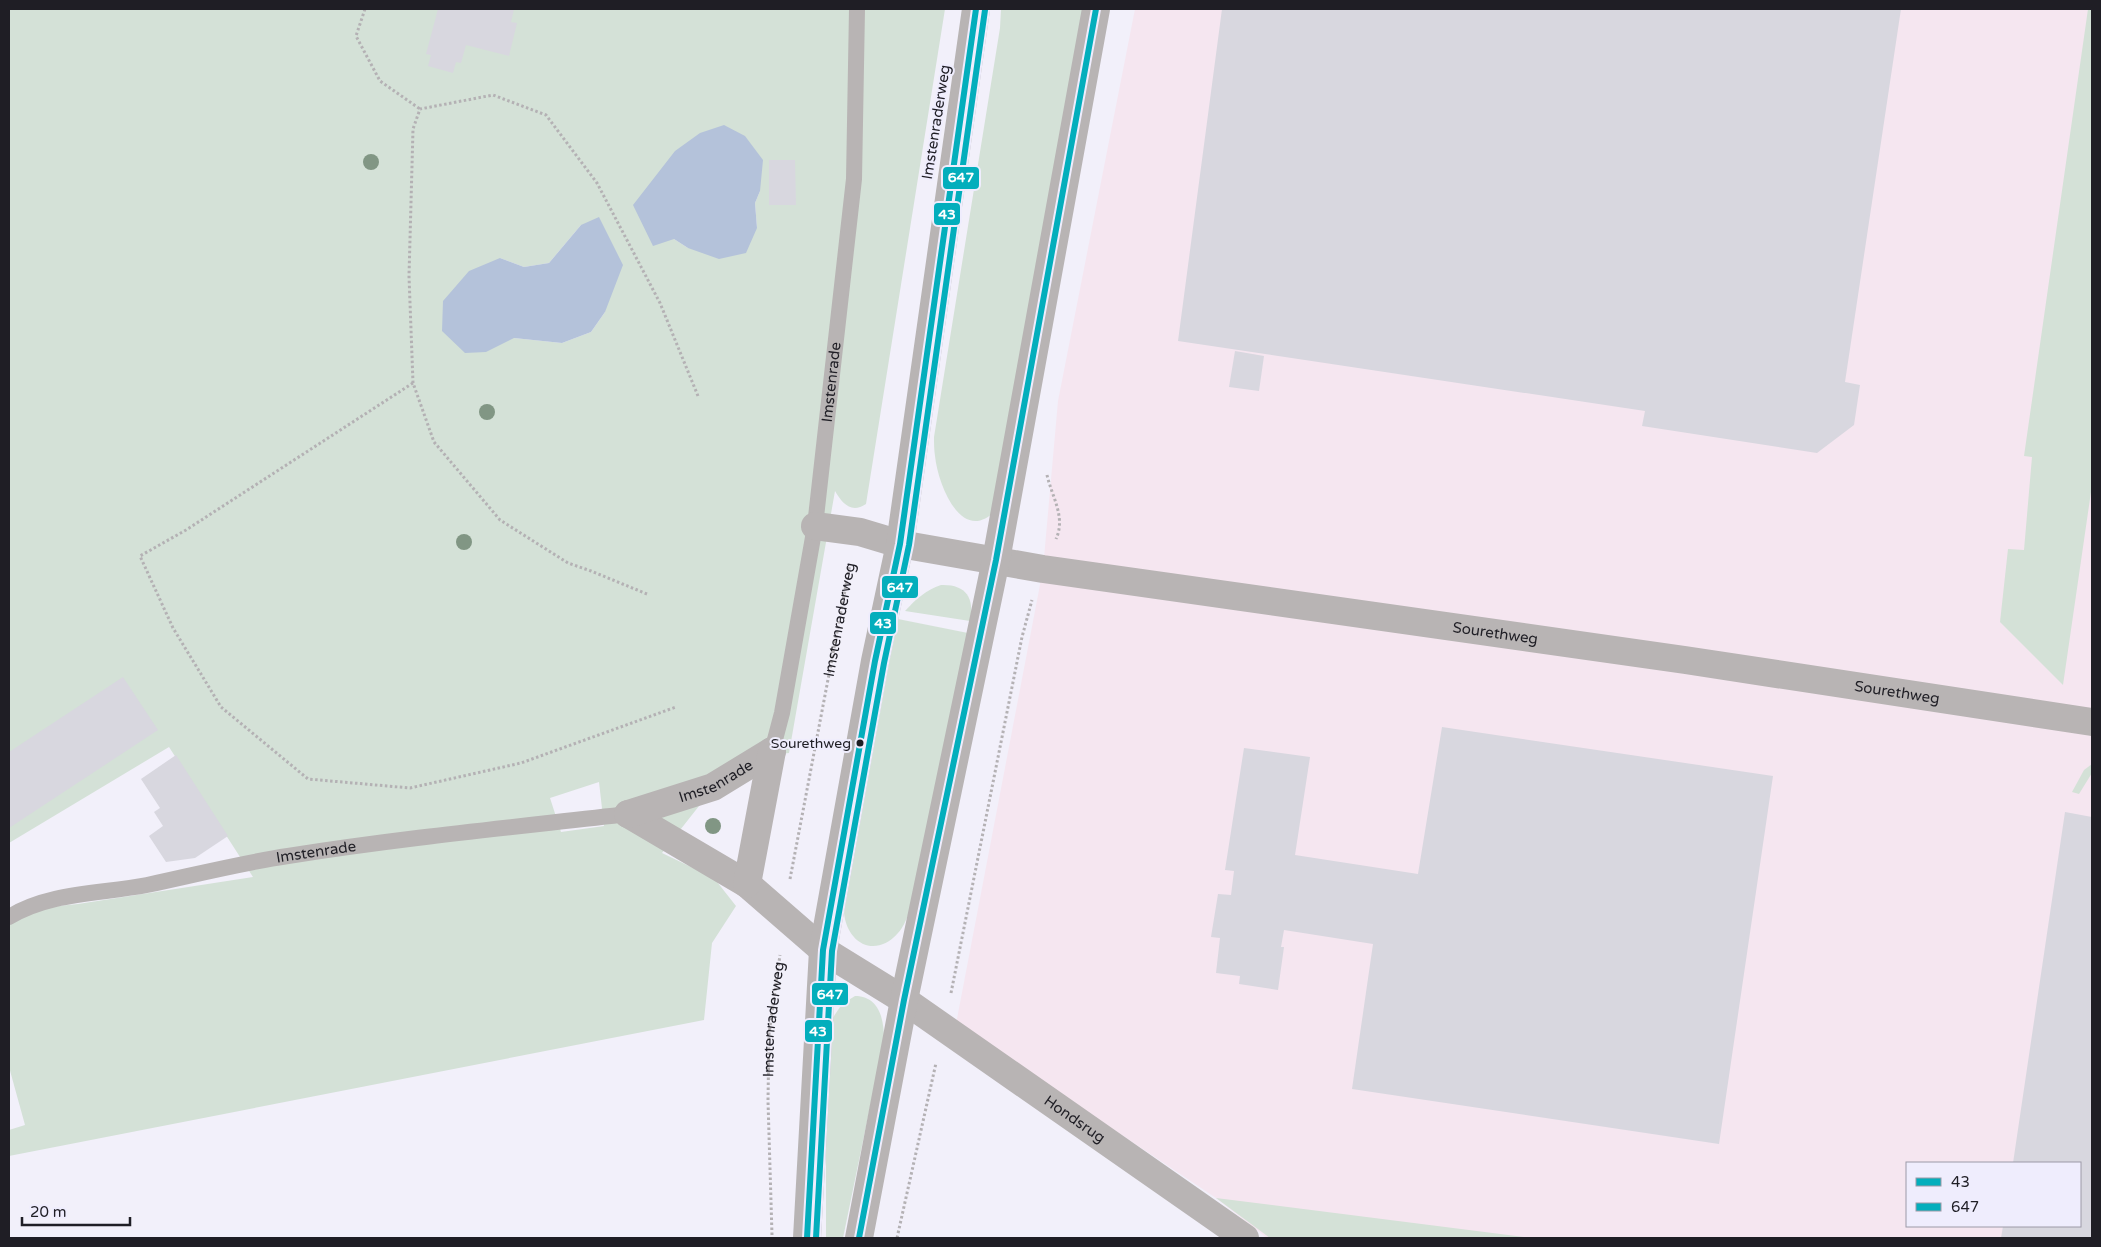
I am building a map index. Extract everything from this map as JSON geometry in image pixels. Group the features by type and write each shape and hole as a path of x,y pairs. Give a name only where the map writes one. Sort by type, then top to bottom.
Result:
{"street":[{"name":"Imstenraderweg","path":"807,1238 823,950 875,661 900,544 976,9"},
{"path":"859,1238 904,1000 996,560 1096,9"},
{"name":"Sourethweg","path":"815,526 860,532 900,544 1043,569 1686,660 2092,722"},
{"name":"Imstenrade","path":"628,814 713,787 772,751"},
{"name":"Imstenrade","path":"747,884 772,751"},
{"path":"628,814 747,884 823,950"},
{"name":"Hondsrug","path":"823,950 904,1000 1245,1238"}],"lane":[{"name":"Imstenrade","path":"772,751 782,713 815,526 854,179 858,9"},
{"name":"Imstenrade","path":"9,917 25,908 78,894 144,885 286,856 449,834 628,814"}],"path":[{"path":"365,9 356,36 380,81 420,109 493,95 546,115 597,183 660,303 698,396"},
{"path":"420,109 413,129 409,276 413,383 434,442 500,520 568,564 591,570 647,594"},
{"path":"413,383 186,530 140,556 173,628 221,707 308,779 410,788 522,763 676,708"},
{"name":"Imstenraderweg","path":"772,1238 768,1101 769,1034 784,916 848,567 860,532"},
{"path":"897,1238 944,1028 1022,637"}],"shaded area":[{"path":"9,9 945,9 866,504 856,508 848,506 835,491 789,753 736,759 662,853 714,878 736,906 712,943 704,1020 9,1156 9,1130 25,1125 9,1067 9,916 18,910 78,904 253,877 169,747 9,843","holes":["760,191 755,203 757,228 688,248 674,239","581,225 605,312 591,332 562,343 514,338 500,258 524,267 549,263","599,782 604,826 561,832 550,798"]},
{"path":"1001,9 1083,9 996,510 984,519 973,521 963,516 954,507 947,495 937,468 934,437 1000,28"},
{"path":"1135,9 2092,9 2092,1238 1267,1238 1216,1198 956,1024 1043,569 1058,401"},
{"path":"2088,9 2092,9 2092,485 2063,685 2000,622 2008,549 2024,550 2032,457 2024,456"},
{"path":"941,585 956,587 966,594 971,605 970,621 905,611 921,595"},
{"path":"898,619 968,633 909,913 898,933 889,941 872,946 856,939 850,932 844,913 888,637"},
{"path":"2092,764 2092,773 2079,794 2072,792 2084,770"},
{"path":"855,996 863,997 875,1004 883,1024 884,1039 843,1238 826,1238 826,1087 832,1019 842,1004"},
{"path":"1216,1198 1531,1238 1270,1238"}],"water":[{"path":"724,125 745,136 763,160 760,191 755,203 757,228 746,253 719,259 688,248 674,239 653,246 633,205 675,151 700,133"},
{"path":"599,217 623,265 605,312 591,332 562,343 514,338 486,352 465,353 442,331 443,301 469,271 500,258 524,267 549,263 581,225"}],"building":[{"path":"438,9 514,9 511,22 517,23 509,56 466,45 461,63 456,62 453,73 428,66 431,55 426,54"},
{"path":"1222,9 1901,9 1845,382 1860,385 1854,425 1817,453 1642,426 1645,411 1178,341"},
{"path":"769,160 795,160 796,205 769,205"},
{"path":"1235,351 1264,356 1259,391 1229,387"},
{"path":"123,677 158,730 9,828 9,752"},
{"path":"1442,727 1773,776 1719,1144 1352,1089 1373,944 1284,930 1281,947 1284,947 1278,990 1239,984 1240,976 1216,973 1220,938 1211,937 1218,894 1231,895 1234,871 1225,870 1244,748 1310,757 1295,855 1418,874"},
{"path":"176,755 228,836 195,858 166,862 149,836 163,826 154,812 160,808 141,779"},
{"path":"2065,812 2092,817 2092,1238 2001,1238 2003,1227 2081,1227 2081,1162 2013,1162"}],"transit line":[{"name":"43","path":"807,1238 823,950 875,661 900,544 976,9"},
{"name":"43","path":"859,1238 904,1000 996,560 1096,9"},
{"name":"647","path":"816,1238 832,951 884,663 909,545 985,10"}],"place":[{"name":"Sourethweg","path":"860,743"}]}
